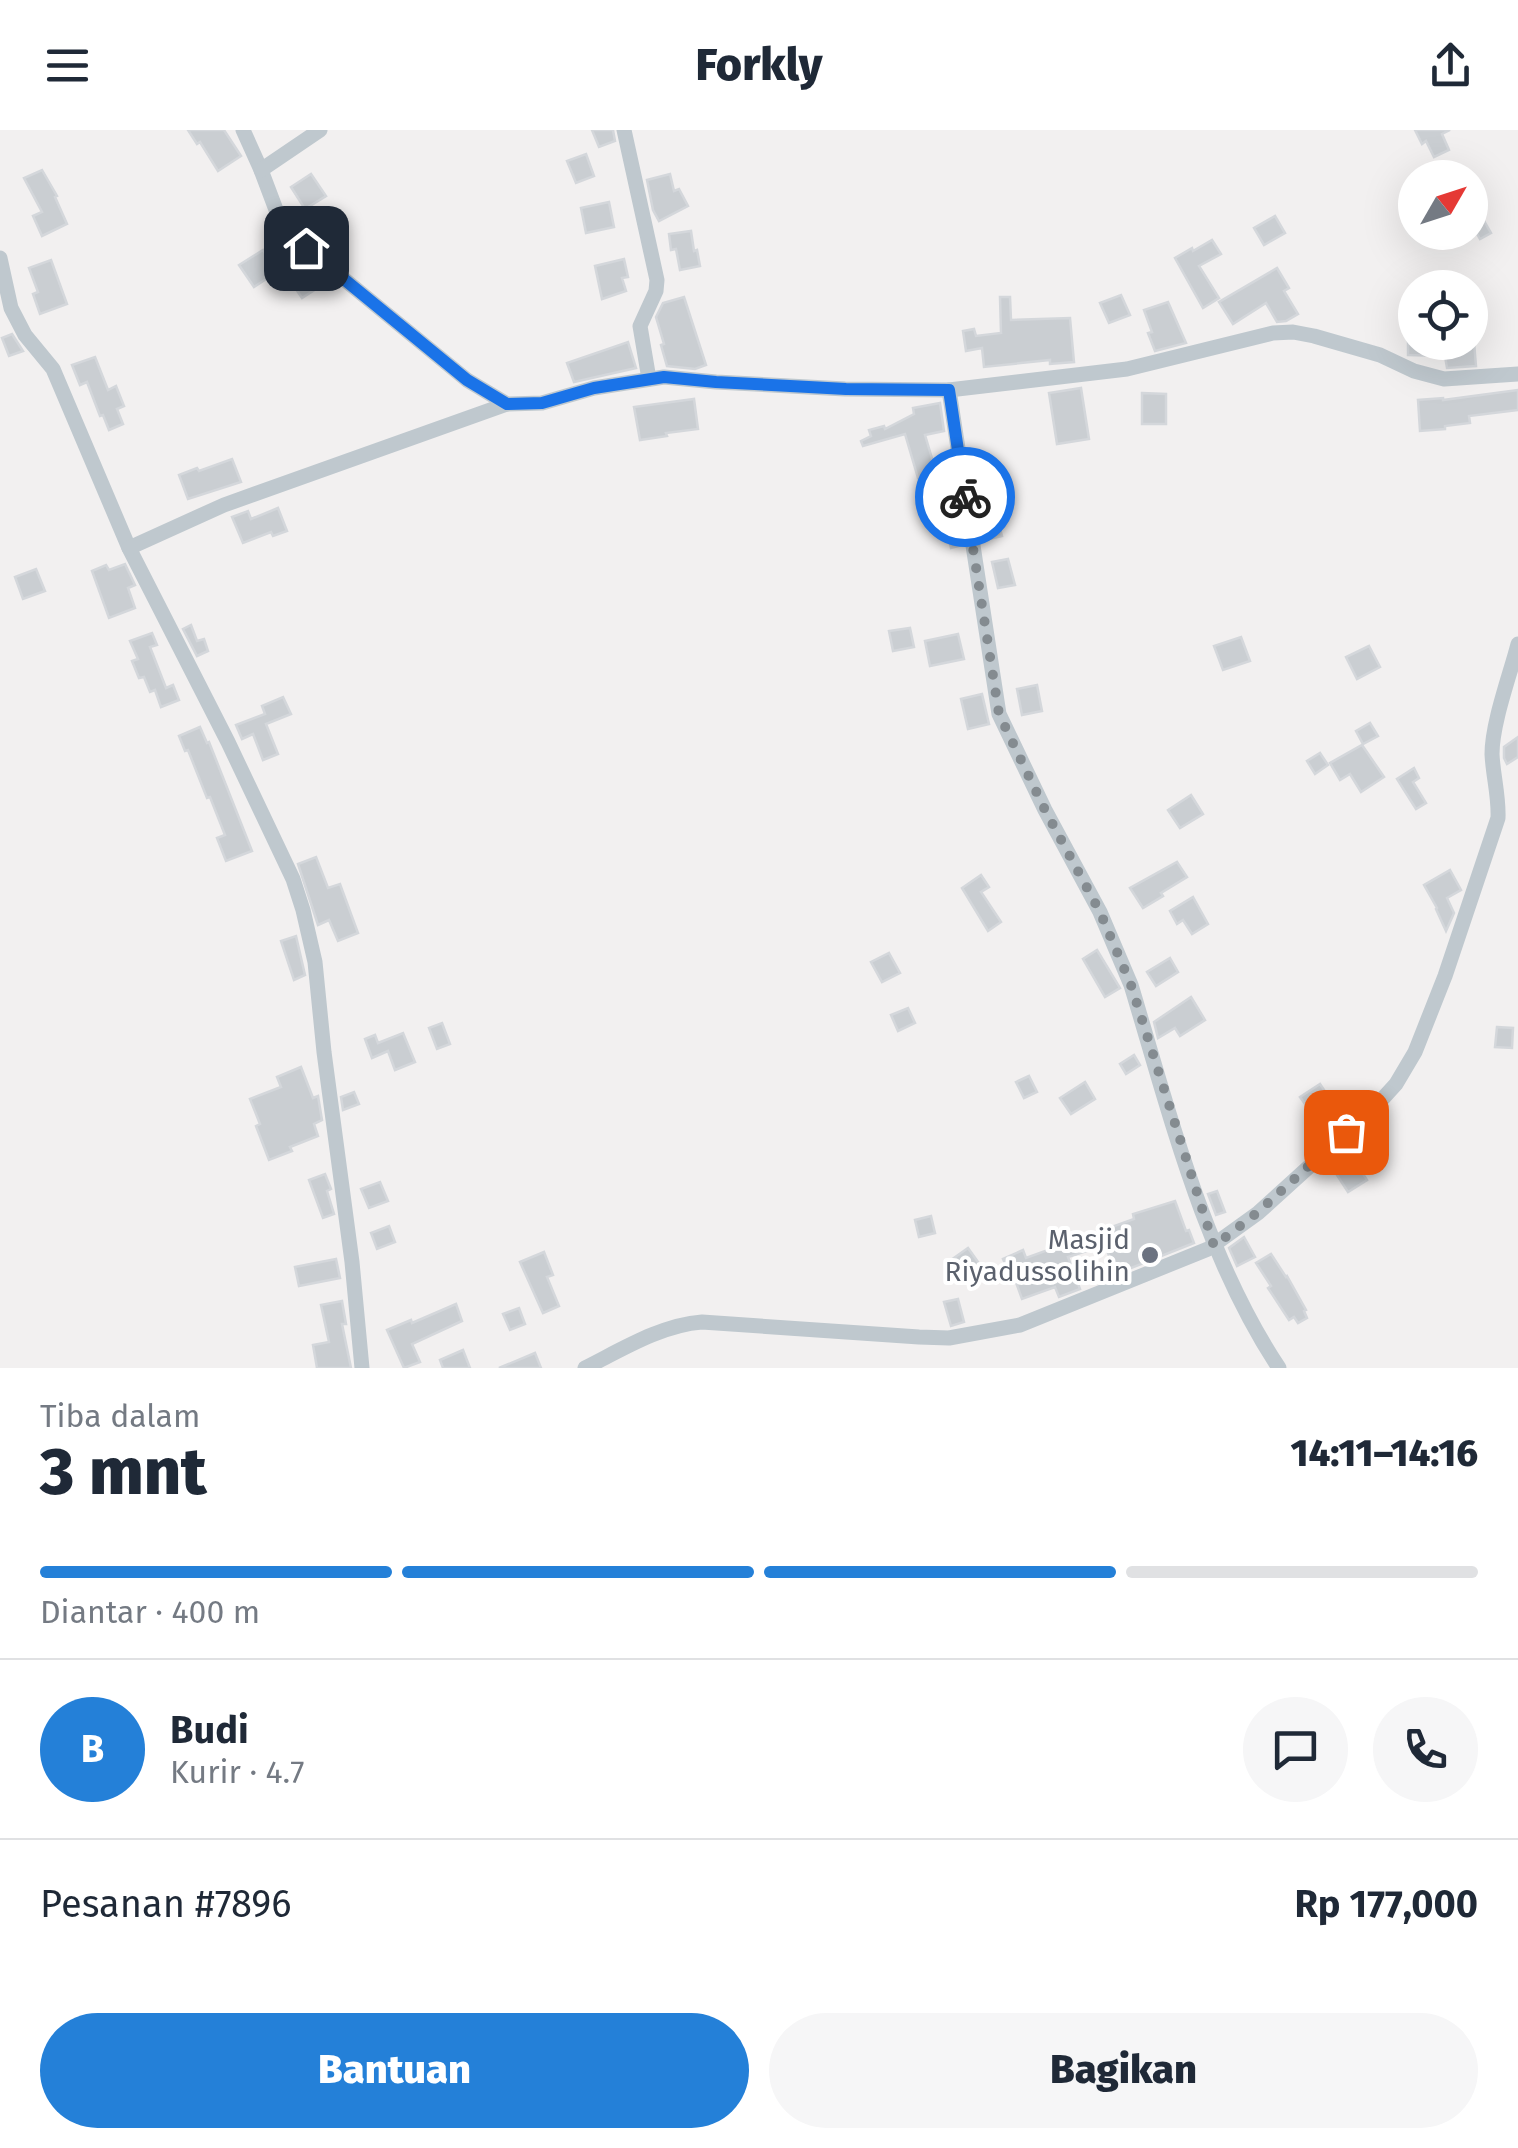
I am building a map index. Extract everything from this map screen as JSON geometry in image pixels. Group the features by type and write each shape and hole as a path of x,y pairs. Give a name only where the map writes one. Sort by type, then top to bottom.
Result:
{"street":[{"path":"243,130 278,215 306,248 467,380 507,404"},
{"path":"262,170 320,130"},
{"path":"624,130 656,280 656,291 640,326 649,379"},
{"path":"0,258 11,308 25,335 53,369 129,548 228,742 304,910 315,962 362,1368"},
{"path":"129,548 224,505 507,404 542,403 594,388 664,377 846,389 949,390 1127,369 1273,333 1293,332 1444,379 1518,374"},
{"path":"949,390 999,714 1116,947 1214,1246 1261,1341 1279,1368"},
{"path":"586,1368 637,1342 688,1323 919,1338 978,1334 1020,1324 1214,1246 1258,1212 1376,1106 1416,1052 1498,818 1492,753 1518,644"}],"building":[{"path":"188,130 224,130 241,156 218,171"},
{"path":"592,130 613,130 615,141 599,147"},
{"path":"1415,130 1450,130 1442,134 1449,150 1434,157"},
{"path":"586,154 594,176 576,183 567,161"},
{"path":"42,170 67,224 42,236 33,216 42,212 24,178"},
{"path":"311,174 326,196 305,209 291,187"},
{"path":"670,174 674,191 679,189 688,206 659,221 647,180"},
{"path":"609,202 614,227 586,233 581,208"},
{"path":"1275,216 1285,233 1264,245 1254,228"},
{"path":"691,231 700,266 680,270 669,234"},
{"path":"1212,240 1221,254 1199,266 1219,298 1203,308 1175,258"},
{"path":"263,250 277,272 254,287 239,265"},
{"path":"624,259 628,277 622,278 626,291 602,299 595,266"},
{"path":"51,260 67,304 40,314 33,294 38,292 29,268"},
{"path":"1277,268 1289,288 1284,291 1298,314 1277,322 1266,303 1233,324 1219,302"},
{"path":"312,269 322,285 302,298 292,283"},
{"path":"1121,295 1130,315 1109,323 1100,303"},
{"path":"684,297 706,365 695,369 667,366 656,317 663,303"},
{"path":"1000,297 1010,297 1011,320 1070,318 1074,362 1050,364 1050,360 984,367 982,348 966,351 963,331 974,329 976,336 1001,333"},
{"path":"1168,302 1186,343 1155,351 1144,310"},
{"path":"12,334 23,351 9,356 2,338"},
{"path":"628,342 636,368 574,382 567,363"},
{"path":"95,357 108,390 116,386 124,406 117,409 123,424 109,430 87,382 80,385 72,365"},
{"path":"1446,360 1476,360 1476,366 1447,368"},
{"path":"1081,388 1089,439 1057,444 1049,393"},
{"path":"1518,390 1518,410 1469,416 1470,423 1420,431 1418,400"},
{"path":"1142,393 1166,394 1166,424 1142,424"},
{"path":"694,399 698,429 640,440 634,407"},
{"path":"940,403 944,431 925,435 947,500 931,505 905,434 863,446 861,441 871,436 869,430 884,426 885,429 914,414 913,408"},
{"path":"232,459 241,482 188,499 179,475"},
{"path":"278,508 287,531 273,536 271,532 243,543 232,517 248,511 251,519"},
{"path":"995,509 1002,536 984,540 979,513"},
{"path":"958,519 962,545 951,548 945,522"},
{"path":"1008,559 1015,585 998,588 992,562"},
{"path":"125,564 135,585 128,588 135,608 109,618 92,571"},
{"path":"36,569 45,591 23,599 15,577"},
{"path":"191,625 197,641 204,639 208,651 197,656 183,629"},
{"path":"910,628 914,647 893,651 889,631"},
{"path":"152,633 157,645 150,647 166,688 173,685 179,700 161,707 155,690 150,692 132,661 138,659 130,641"},
{"path":"958,634 964,659 930,666 925,641"},
{"path":"1241,637 1250,661 1223,670 1214,646"},
{"path":"1369,646 1380,667 1357,679 1346,657"},
{"path":"1037,685 1042,711 1022,715 1017,689"},
{"path":"982,694 989,724 968,729 961,699"},
{"path":"283,697 291,714 266,724 278,754 263,760 253,734 242,739 236,725 265,714 262,706"},
{"path":"1370,723 1378,736 1363,744 1356,731"},
{"path":"200,727 252,851 226,861 217,838 225,835 179,736"},
{"path":"1518,737 1518,757 1507,764 1504,747"},
{"path":"1362,745 1384,777 1361,792 1350,774 1340,780 1330,763"},
{"path":"1320,753 1328,765 1315,774 1307,761"},
{"path":"1414,768 1419,778 1413,782 1426,803 1416,809 1397,779"},
{"path":"1191,795 1203,814 1180,828 1168,810"},
{"path":"316,857 328,888 340,884 358,933 338,941 329,920 318,925 298,864"},
{"path":"1177,862 1187,877 1143,908 1130,888"},
{"path":"1450,870 1461,890 1447,898 1454,913 1446,931 1424,885"},
{"path":"981,875 989,887 981,892 1001,922 988,931 962,888"},
{"path":"1193,897 1208,924 1192,934 1183,920 1177,924 1170,911"},
{"path":"296,936 305,975 294,980 281,941"},
{"path":"1097,950 1120,988 1105,997 1083,959"},
{"path":"889,953 900,973 882,982 871,962"},
{"path":"1170,958 1178,972 1156,986 1147,972"},
{"path":"1191,997 1205,1020 1180,1036 1175,1028 1158,1038 1154,1022"},
{"path":"908,1008 915,1023 898,1031 891,1015"},
{"path":"442,1023 450,1044 437,1049 429,1028"},
{"path":"1497,1027 1513,1028 1512,1048 1495,1047"},
{"path":"403,1033 415,1062 395,1070 388,1051 372,1058 365,1039 375,1035 378,1043"},
{"path":"1134,1055 1140,1065 1126,1074 1120,1064"},
{"path":"301,1067 313,1098 318,1096 322,1120 314,1124 318,1136 269,1160 250,1099 281,1087 277,1077"},
{"path":"1029,1076 1037,1092 1024,1098 1016,1082"},
{"path":"1085,1082 1095,1099 1071,1114 1060,1098"},
{"path":"1320,1084 1344,1120 1326,1133 1300,1097"},
{"path":"354,1092 359,1104 343,1110 341,1097"},
{"path":"1352,1157 1367,1180 1348,1192 1333,1169"},
{"path":"325,1174 334,1214 323,1218 309,1180"},
{"path":"380,1182 388,1201 369,1208 361,1189"},
{"path":"1217,1191 1225,1212 1216,1215 1208,1194"},
{"path":"1175,1201 1194,1243 1116,1274 1105,1245 1068,1257 1080,1289 1059,1297 1055,1287 1022,1299 1003,1259 1023,1250 1026,1258"},
{"path":"931,1216 935,1233 919,1237 915,1220"},
{"path":"389,1226 395,1242 377,1249 371,1233"},
{"path":"1244,1237 1255,1257 1237,1266 1229,1248"},
{"path":"968,1248 983,1269 966,1281 951,1260"},
{"path":"544,1252 553,1275 547,1277 559,1306 543,1313 520,1262"},
{"path":"1271,1254 1306,1310 1307,1318 1298,1323 1294,1317 1289,1320 1256,1263"},
{"path":"336,1259 340,1278 299,1286 295,1267"},
{"path":"958,1299 964,1322 951,1326 944,1302"},
{"path":"342,1301 346,1324 342,1324 351,1368 317,1368 313,1345 329,1342 321,1305"},
{"path":"456,1304 462,1321 412,1344 420,1362 404,1368 387,1330"},
{"path":"519,1308 525,1324 510,1330 503,1314"},
{"path":"463,1350 470,1368 443,1368 440,1360"},
{"path":"535,1353 541,1368 499,1368"}],"way so far":[{"path":"965,497 999,714 1116,947 1214,1246 1258,1212 1346,1132"}],"place":[{"name":"Masjid Riyadussolihin","path":"1150,1255"}],"route":[{"path":"306,248 467,380 507,404 542,403 594,388 664,377 846,389 949,390 965,497"}]}
